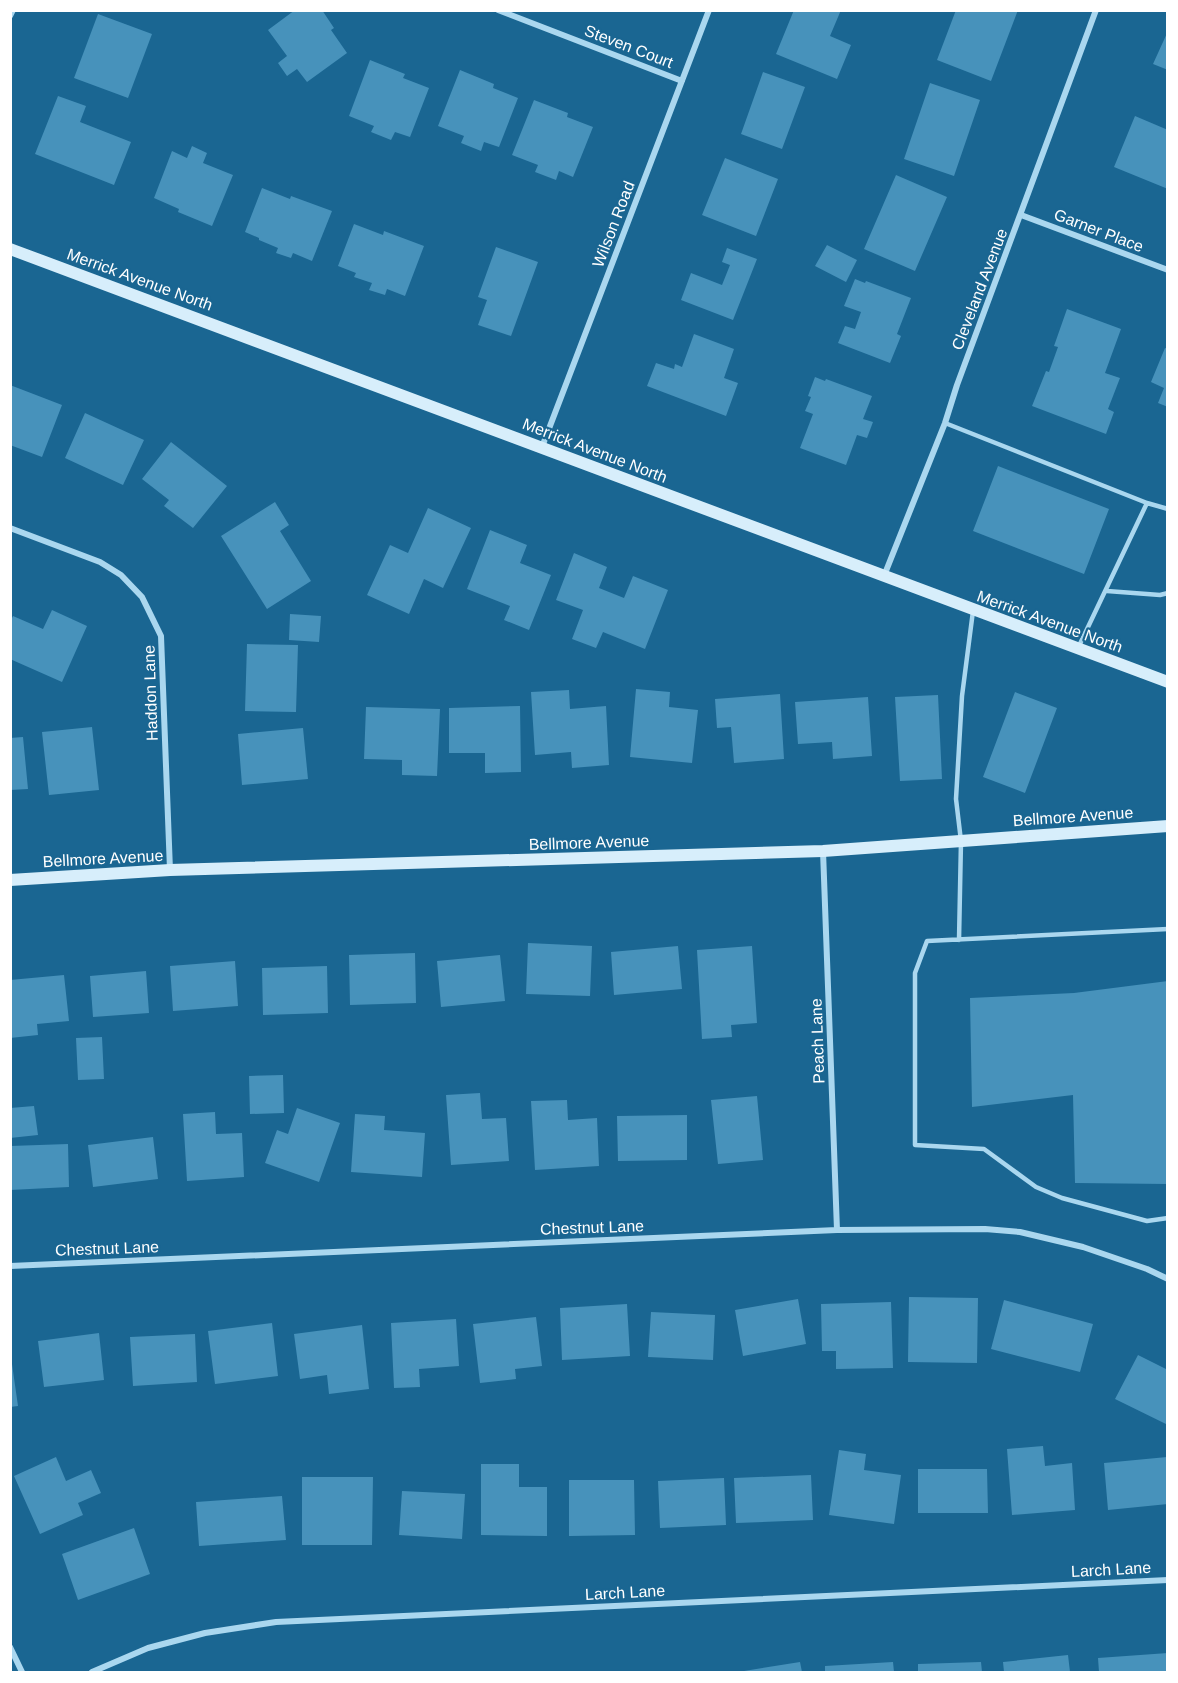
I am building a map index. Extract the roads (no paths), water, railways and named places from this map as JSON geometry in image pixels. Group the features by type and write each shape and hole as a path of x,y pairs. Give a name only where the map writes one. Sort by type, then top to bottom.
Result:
{"main road":[{"name":"Merrick Avenue North","path":"10,249 1167,682"},
{"name":"Bellmore Avenue","path":"10,880 170,870 823,851 1167,826"}],"street":[{"path":"10,16 13,10"},
{"name":"Steven Court","path":"498,10 682,81"},
{"name":"Wilson Road","path":"542,447 709,10"},
{"name":"Cleveland Avenue","path":"884,576 945,423 1096,10"},
{"name":"Garner Place","path":"1021,215 1167,270"},
{"name":"Haddon Lane","path":"10,528 100,562 121,574 142,597 161,636 170,870"},
{"name":"Peach Lane","path":"823,851 837,1230"},
{"name":"Chestnut Lane","path":"10,1266 837,1230 986,1229 1020,1232 1083,1247 1147,1269 1167,1279"},
{"name":"Larch Lane","path":"92,1672 148,1648 205,1633 276,1622 1167,1580"},
{"path":"10,1647 22,1672"}],"lane":[{"path":"945,423 1167,509"},
{"path":"1078,649 1147,503"},
{"path":"1107,591 1161,595 1167,593"},
{"path":"959,940 961,841 956,799 962,696 973,609"},
{"path":"1167,929 927,941 915,974 915,1145 984,1149 1036,1187 1062,1198 1147,1221 1167,1218"}]}
